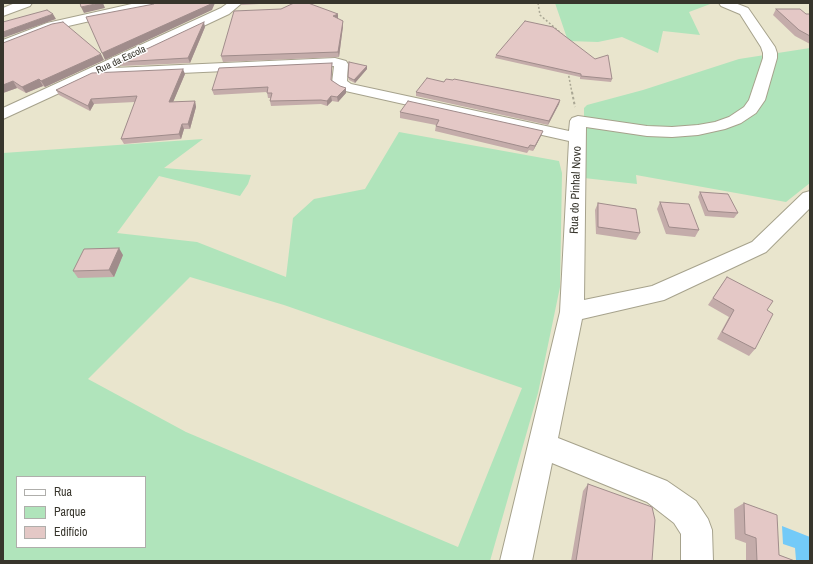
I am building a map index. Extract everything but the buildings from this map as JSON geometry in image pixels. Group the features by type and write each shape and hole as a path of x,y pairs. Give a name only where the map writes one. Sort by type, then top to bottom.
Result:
{"street":[{"path":"3,12 26,3"},
{"path":"3,45 51,26 152,3"},
{"path":"93,73 335,62 341,64 339,83 346,88 578,130 685,131 719,126 735,120 750,110 757,100 770,58 770,53 768,47 744,11 725,3"},
{"path":"231,7 249,10"},
{"name":"Rua da Escola","path":"3,114 231,7"},
{"name":"Rua do Pinhal Novo","path":"516,561 572,312 578,130"},
{"path":"572,312 656,294 758,247 810,197"},
{"path":"542,445 657,491 685,512 697,530 697,561"}],"path":[{"path":"538,3 540,15 564,37"},
{"path":"568,66 570,87 578,130"}],"green space":[{"path":"555,3 713,3 689,12 700,35 663,31 658,53 622,37 598,42 568,41"},
{"path":"810,48 810,183 786,202 636,175 637,184 584,178 584,108 587,105 643,90 739,59"},
{"path":"399,132 559,161 562,173 560,287 538,393 490,561 3,561 3,153 203,139 164,168 251,175 248,184 240,196 159,176 117,233 197,242 286,277 293,218 314,199 365,189","holes":["190,277 284,305 522,388 458,547 186,432 88,379"]}],"water":[{"path":"782,526 810,537 810,561 796,560 795,548 783,544"}]}
